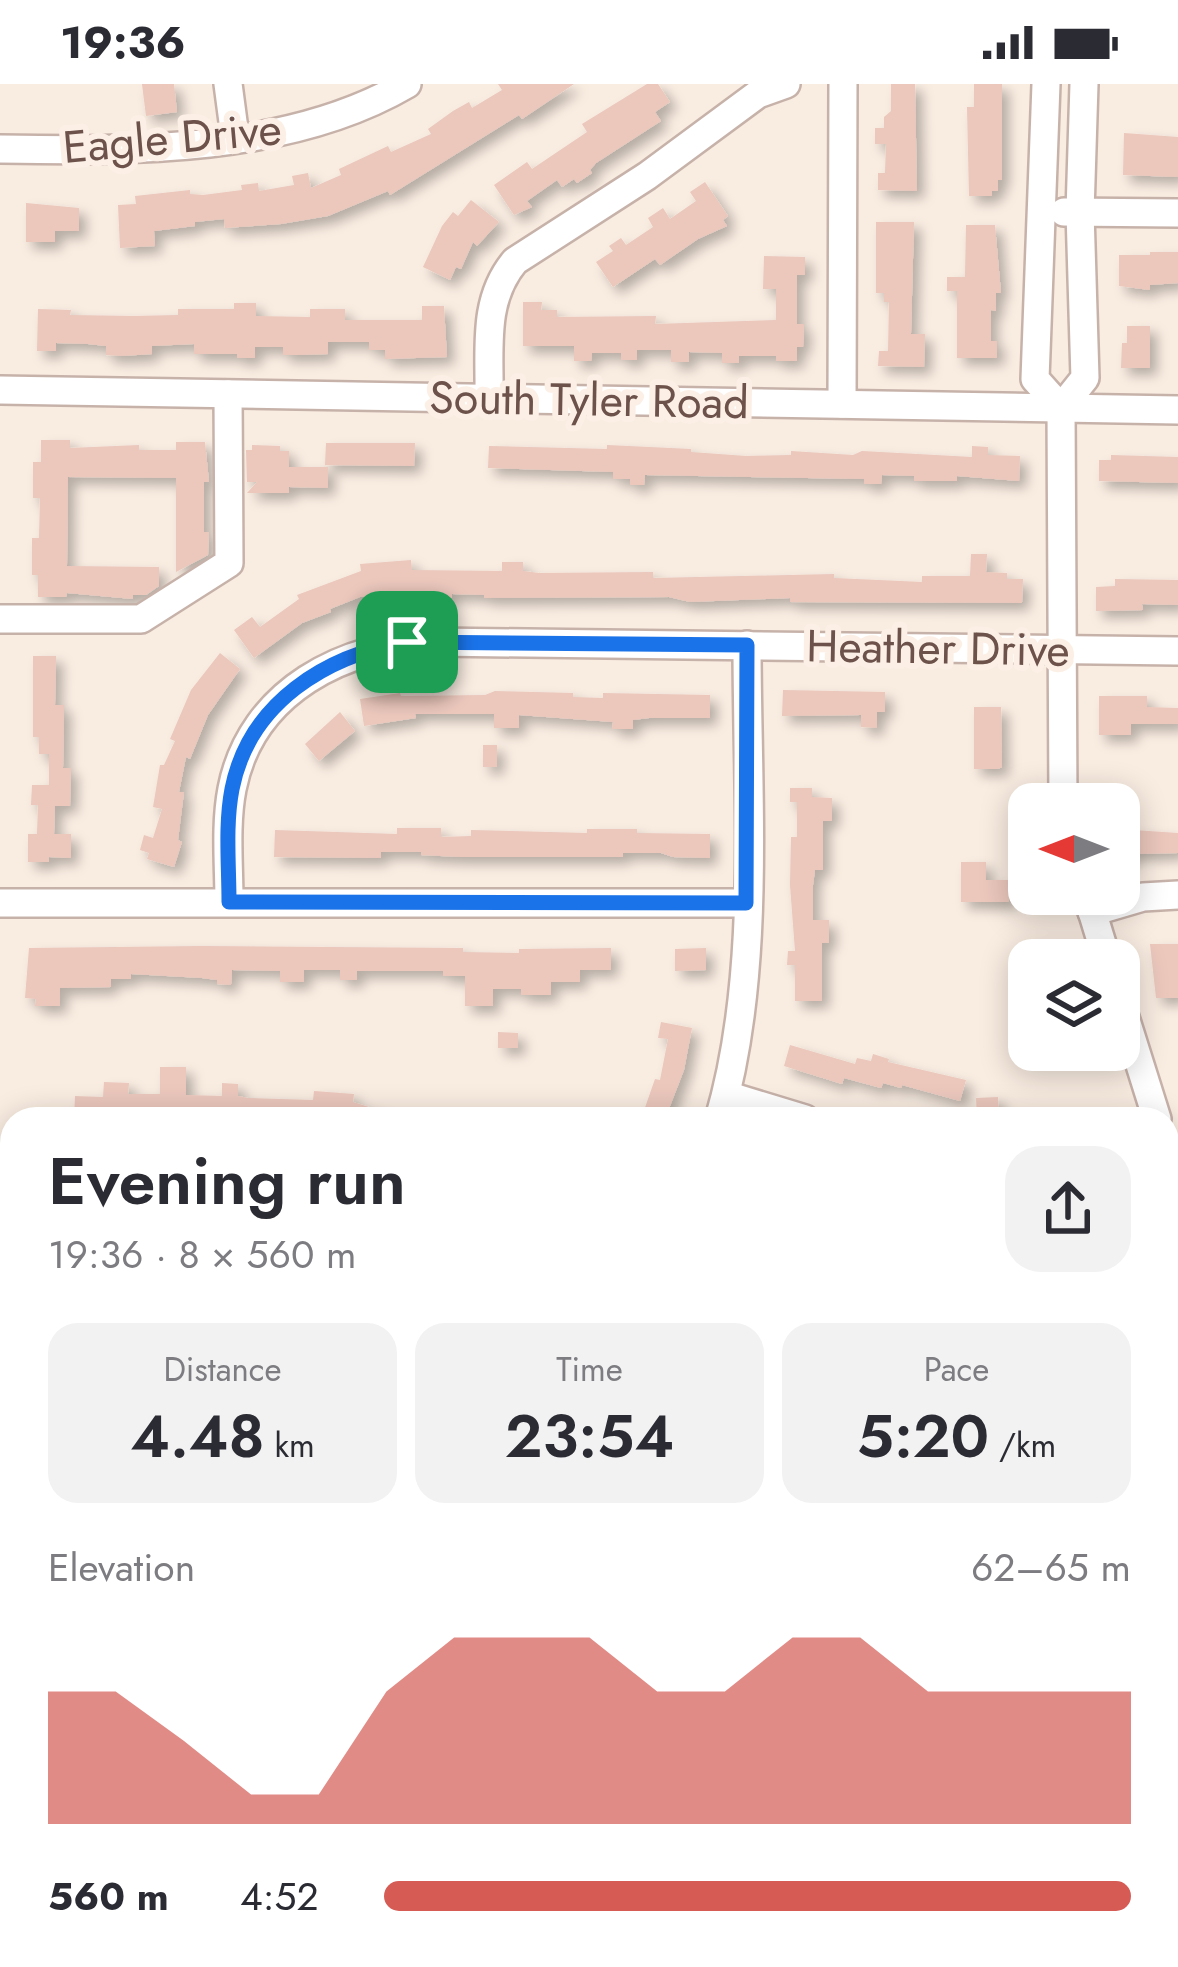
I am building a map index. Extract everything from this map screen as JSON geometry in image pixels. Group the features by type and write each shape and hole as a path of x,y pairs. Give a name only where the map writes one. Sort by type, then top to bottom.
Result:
{"street":[{"path":"227,84 235,137"},
{"name":"Eagle Drive","path":"0,149 126,151 235,137 338,117 407,84"},
{"path":"490,398 490,309 502,276 515,261 647,176 758,94 786,84"},
{"path":"842,404 843,84"},
{"path":"1046,84 1035,379 1061,408"},
{"path":"1063,783 1061,408 1085,378 1080,212 1084,84"},
{"path":"1042,211 1178,213"},
{"name":"South Tyler Road","path":"0,390 1178,410"},
{"path":"0,619 141,619 229,563 227,394"},
{"name":"Heather Drive","path":"229,902 231,791 244,755 272,709 326,665 345,657 407,642 1178,650"},
{"path":"722,1107 742,1005 747,645"},
{"path":"1140,897 1178,895"},
{"path":"0,903 746,903"},
{"path":"1140,1065 1153,1107"}],"building":[{"path":"142,84 174,84 177,112 146,116"},
{"path":"498,84 574,84 390,195 388,191 328,216 281,224 225,228 224,219 195,222 195,226 154,231 155,246 120,248 118,205 136,204 135,196 190,190 190,194 203,195 258,183 259,191 294,185 292,176 308,173 311,188 388,146 391,152 431,134 428,129 453,111 469,102 472,108 502,90"},
{"path":"647,84 658,84 670,102 655,112 661,121 596,163 592,173 577,183 574,179 562,187 557,180 527,201 532,207 514,215 494,185 527,162 532,169 587,132 582,124"},
{"path":"891,84 915,84 917,191 878,190 878,173 885,173 886,144 875,144 875,128 884,128 884,117 891,111"},
{"path":"974,84 1002,84 1002,180 992,196 969,196 967,107 974,107"},
{"path":"1124,133 1178,137 1178,177 1123,175"},
{"path":"705,182 728,216 723,220 727,226 660,265 655,259 613,287 596,262 613,251 609,246 621,238 626,245 653,227 648,218 663,208 670,219 696,201 690,192"},
{"path":"471,200 499,222 477,246 473,242 461,269 456,267 450,280 423,267 442,226"},
{"path":"26,203 79,208 79,231 55,231 55,242 26,242"},
{"path":"876,222 914,222 911,334 925,334 924,367 878,366 879,351 888,351 889,302 884,302 884,293 876,293"},
{"path":"966,225 995,225 1001,293 996,293 996,311 991,310 991,341 997,341 997,358 957,358 957,291 947,291 947,277 965,277"},
{"path":"1178,252 1178,283 1150,285 1150,290 1119,286 1119,255"},
{"path":"764,256 805,257 805,275 797,275 797,324 804,324 797,361 739,356 739,363 722,363 722,353 689,352 689,362 671,362 671,350 637,350 637,360 621,360 621,353 592,353 591,361 574,361 574,346 523,346 523,302 542,302 541,310 557,310 557,317 656,316 655,324 776,320 776,289 763,289"},
{"path":"234,303 256,303 256,316 310,317 310,309 345,309 345,320 422,320 422,306 444,306 447,357 385,359 385,350 369,350 369,342 328,342 328,354 283,355 283,347 255,347 255,358 194,354 194,344 152,346 152,354 122,356 106,355 106,346 88,344 56,343 56,351 37,351 38,309 71,310 70,315 178,315 178,309 234,309"},
{"path":"1127,326 1150,326 1150,368 1121,368"},
{"path":"41,440 70,440 70,448 139,445 139,450 176,450 176,442 205,442 208,555 176,572 176,478 68,477 67,566 159,567 159,586 133,599 67,593 66,597 38,597 38,575 32,575 32,538 39,538 40,498 33,498 33,462 41,462"},
{"path":"326,443 415,443 414,466 325,465"},
{"path":"252,445 289,451 289,467 328,467 328,488 247,493 257,482 247,482 246,450 252,450"},
{"path":"607,445 746,456 791,455 791,451 853,455 862,451 972,457 972,446 988,447 988,455 1020,456 1019,481 957,476 957,481 914,481 914,476 882,475 881,484 864,484 864,479 645,475 644,485 630,485 630,479 613,479 613,472 488,468 489,446 607,449"},
{"path":"1111,455 1178,457 1178,483 1099,481 1099,460 1111,460"},
{"path":"971,554 987,554 986,572 1023,579 1022,603 790,602 790,598 690,602 669,597 452,594 452,598 426,597 426,592 360,597 302,623 254,658 234,630 252,617 260,627 299,599 297,595 361,571 360,564 411,560 412,570 502,571 502,562 523,562 523,571 539,573 653,572 653,578 834,574 834,578 922,582 922,576 970,576"},
{"path":"1115,579 1178,580 1178,605 1142,604 1143,610 1096,611 1096,587 1115,586"},
{"path":"220,653 240,669 208,715 190,759 186,757 179,792 184,792 178,840 182,842 174,867 147,859 149,853 140,850 144,835 153,838 162,809 153,807 160,765 175,741 170,739 191,690"},
{"path":"33,656 56,656 55,705 64,705 63,768 71,768 70,806 55,806 54,834 71,834 71,858 49,857 49,862 28,862 28,834 37,834 38,805 31,805 32,785 49,785 49,754 39,754 39,737 33,737"},
{"path":"783,690 885,692 885,712 877,712 877,728 861,727 861,715 782,716"},
{"path":"495,691 603,698 603,693 710,695 710,718 649,718 633,720 633,729 612,729 613,722 519,715 519,728 494,728 494,714 415,714 416,718 364,726 360,699 400,693 485,695"},
{"path":"1099,696 1147,696 1147,707 1178,708 1178,724 1131,724 1131,735 1099,735"},
{"path":"974,707 1001,707 1002,767 998,769 974,769"},
{"path":"340,712 355,731 319,761 305,744"},
{"path":"483,745 497,745 497,767 483,767"},
{"path":"790,788 812,788 812,797 832,798 832,821 823,821 823,870 815,870 813,885 813,920 829,920 829,943 822,943 822,1001 795,1001 795,965 787,965 788,951 795,951 790,885 791,837 797,837 797,802 790,802"},
{"path":"397,828 441,828 441,837 471,836 471,830 587,833 587,829 637,829 637,833 710,834 710,858 661,853 460,857 421,852 381,852 381,858 274,857 275,830 397,834"},
{"path":"1140,830 1178,833 1178,853 1140,854"},
{"path":"961,862 986,862 986,880 1008,880 1008,902 961,902"},
{"path":"1150,944 1178,944 1178,998 1156,998"},
{"path":"29,948 463,948 463,952 519,953 519,949 611,948 611,970 580,970 580,982 551,982 551,995 493,989 493,1006 465,1006 465,976 443,976 443,971 357,971 357,980 340,980 340,970 304,970 304,982 280,982 280,971 232,970 231,985 202,978 131,974 131,979 111,979 111,987 60,988 60,1006 35,1006 36,999 25,998"},
{"path":"706,948 706,970 675,971 675,949"},
{"path":"661,1022 692,1028 684,1070 670,1107 645,1107 655,1079 660,1080 668,1039 658,1038"},
{"path":"498,1032 518,1033 518,1048 498,1048"},
{"path":"790,1045 855,1064 857,1058 871,1061 873,1054 888,1062 966,1080 960,1101 902,1085 883,1083 881,1088 844,1078 842,1084 784,1066"},
{"path":"160,1067 186,1067 186,1095 222,1096 222,1083 238,1084 238,1096 248,1098 313,1100 314,1091 354,1094 353,1102 369,1107 75,1107 75,1096 103,1097 104,1082 129,1083 128,1094 160,1094"},
{"path":"998,1097 998,1107 976,1107 976,1098"}],"route":[{"path":"407,642 747,645 746,903 229,902 231,791 258,728 286,694 326,665 407,642"}]}
